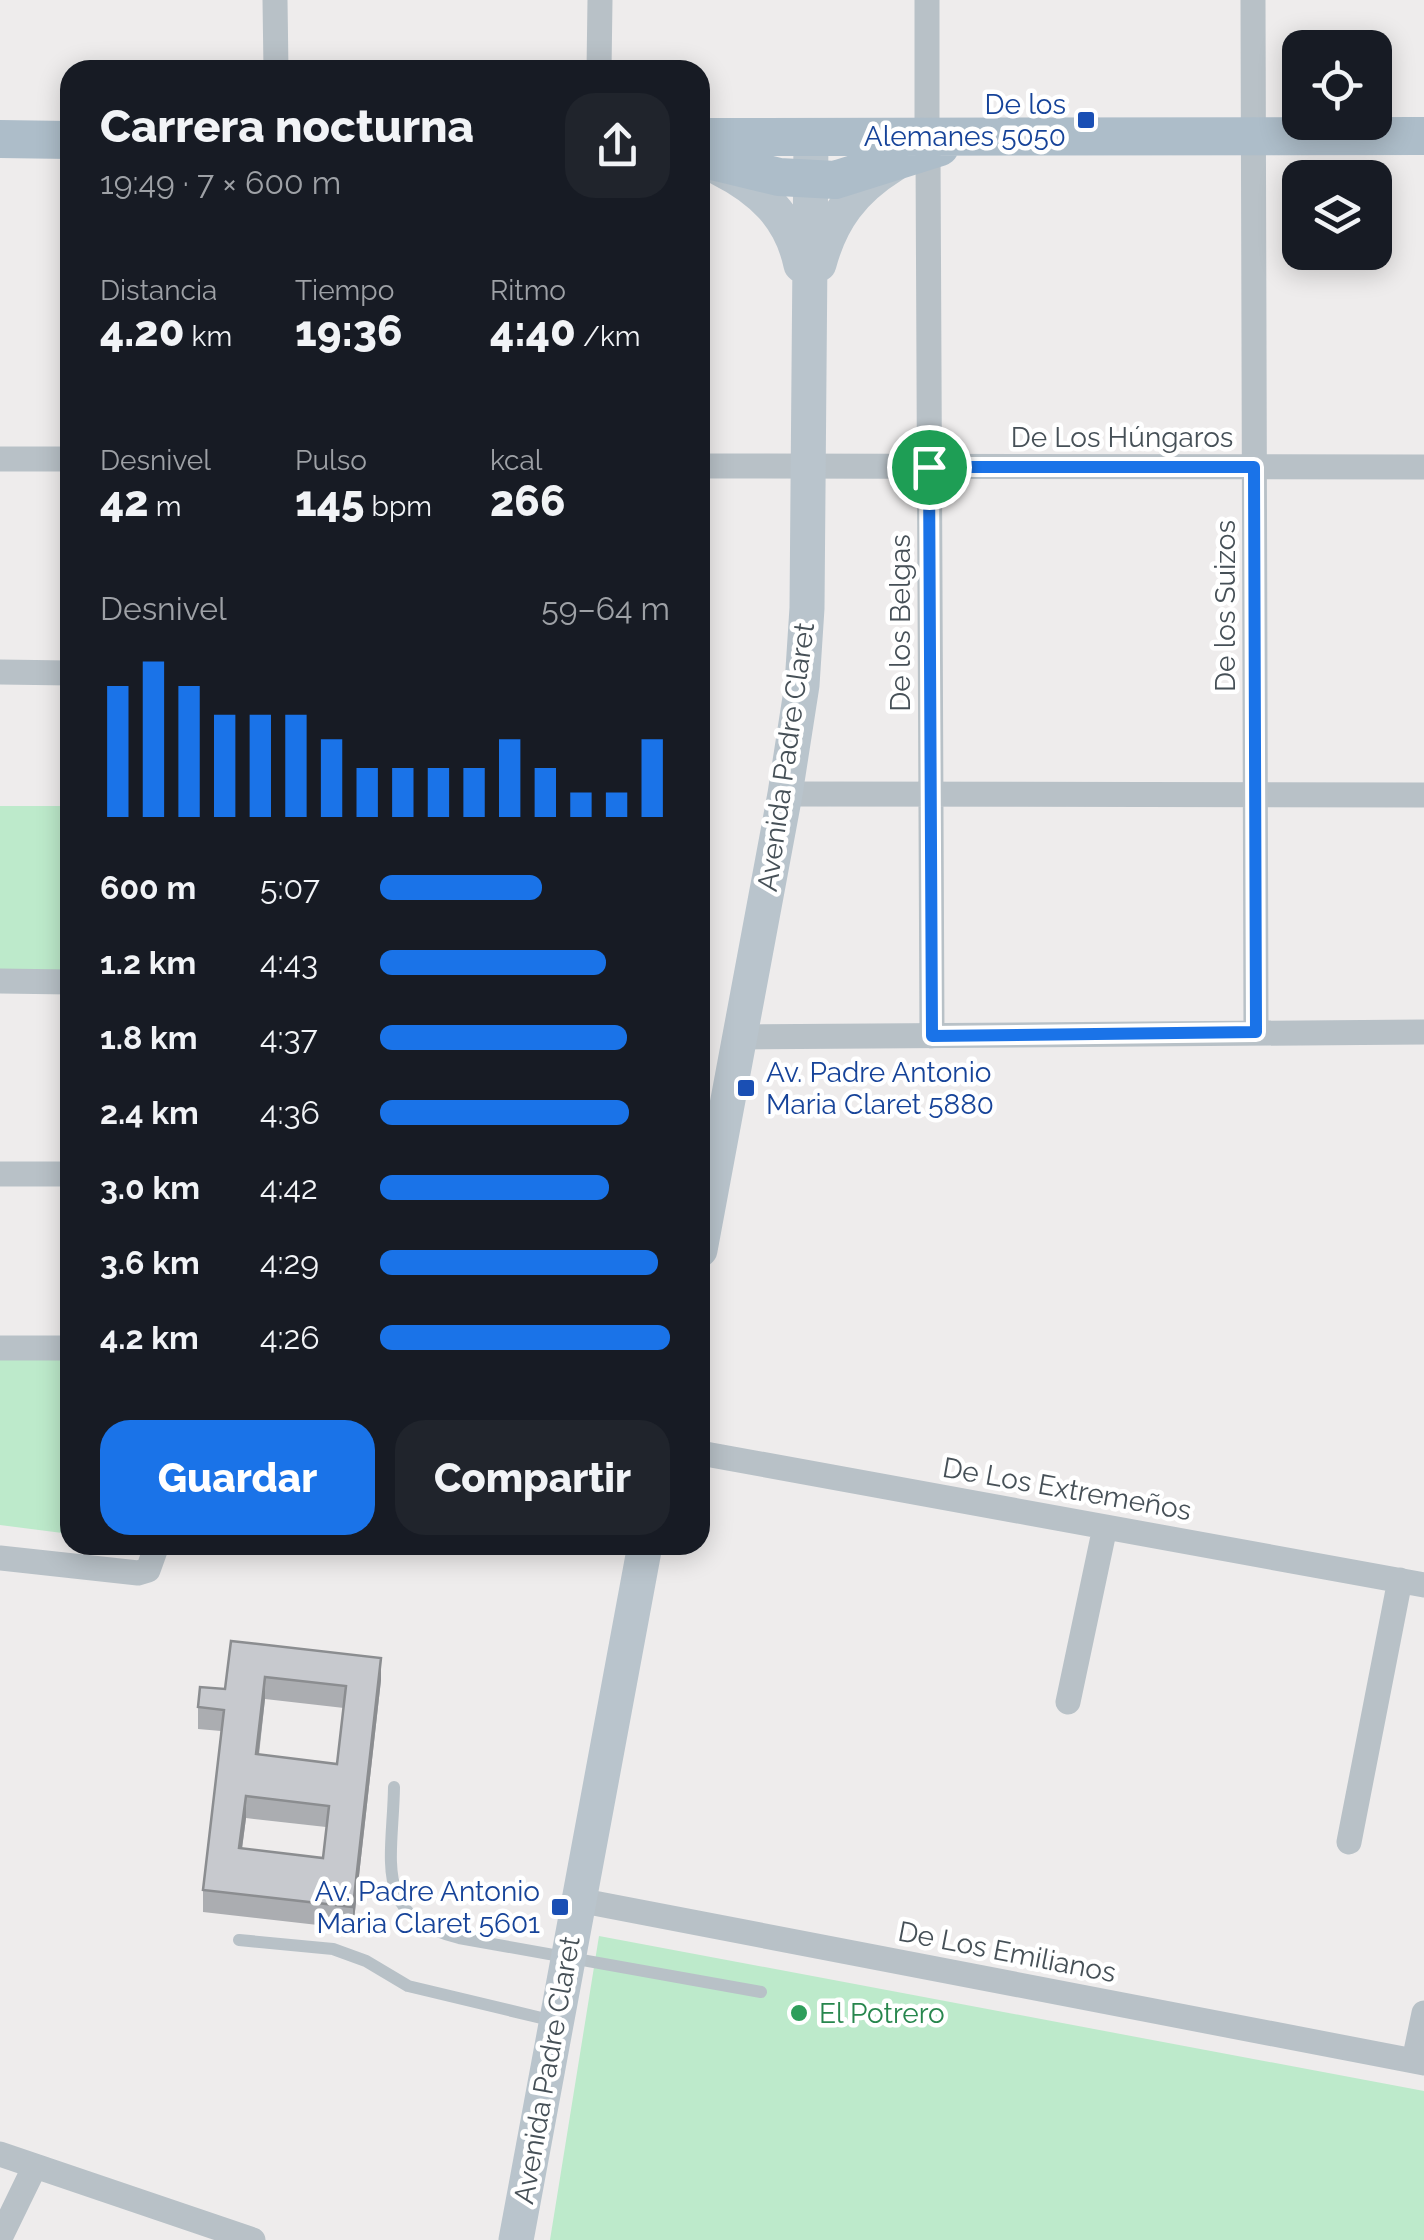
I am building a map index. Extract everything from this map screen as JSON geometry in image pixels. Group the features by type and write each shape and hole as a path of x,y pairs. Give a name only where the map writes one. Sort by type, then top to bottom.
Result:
{"main road":[{"path":"710,137 811,138 922,146 1006,137 1424,136"},
{"name":"Avenida Padre Claret","path":"710,1197 802,685 811,138"},
{"path":"0,140 60,140"},
{"path":"710,160 779,177 810,180 856,175 922,146"},
{"path":"809,324 819,266 836,220 864,185 922,146"},
{"path":"710,163 751,185 786,223 798,252 809,324"},
{"name":"Avenida Padre Claret","path":"516,2240 643,1555"}],"street":[{"path":"275,0 276,60"},
{"path":"600,0 600,60"},
{"name":"De los Belgas","path":"926,0 922,146 929,467 932,1036"},
{"name":"De los Suizos","path":"1252,0 1256,1032"},
{"path":"0,459 60,460"},
{"name":"De Los Húngaros","path":"710,466 1424,467"},
{"path":"0,672 60,673"},
{"path":"785,794 1424,794"},
{"path":"0,981 60,982"},
{"path":"740,1037 1424,1032"},
{"path":"0,1174 60,1174"},
{"path":"0,1348 60,1348"},
{"name":"De Los Extremeños","path":"710,1454 1412,1583"},
{"path":"1068,1702 1105,1526"},
{"path":"0,1558 138,1573 153,1557"},
{"path":"1349,1842 1412,1583"},
{"name":"De Los Emilianos","path":"578,1900 1419,2062"},
{"path":"1419,2062 1424,2013"},
{"path":"0,2154 253,2240"},
{"path":"0,2238 36,2166"}],"lane":[{"path":"394,1787 396,1898 420,1926 440,1934 761,1992"},
{"path":"239,1940 332,1949 366,1960 408,1986 556,2022"}],"green space":[{"path":"0,806 60,806 60,978 0,977"},
{"path":"0,1355 60,1356 60,1533 0,1525"},
{"name":"El Potrero","path":"599,1936 1424,2091 1424,2240 550,2240"}],"building":[{"path":"231,1641 381,1658 353,1907 203,1890 224,1710 198,1707 200,1687 225,1689","holes":["265,1677 346,1686 337,1764 256,1754","246,1796 329,1806 323,1858 239,1848"]}],"place":[{"name":"De los Alemanes 5050","path":"1086,120"},
{"name":"Av. Padre Antonio Maria Claret 5880","path":"746,1088"},
{"name":"Av. Padre Antonio Maria Claret 5601","path":"560,1907"},
{"name":"El Potrero","path":"799,2013"}],"route":[{"path":"929,467 1254,467 1256,1032 932,1036 929,467"}]}
